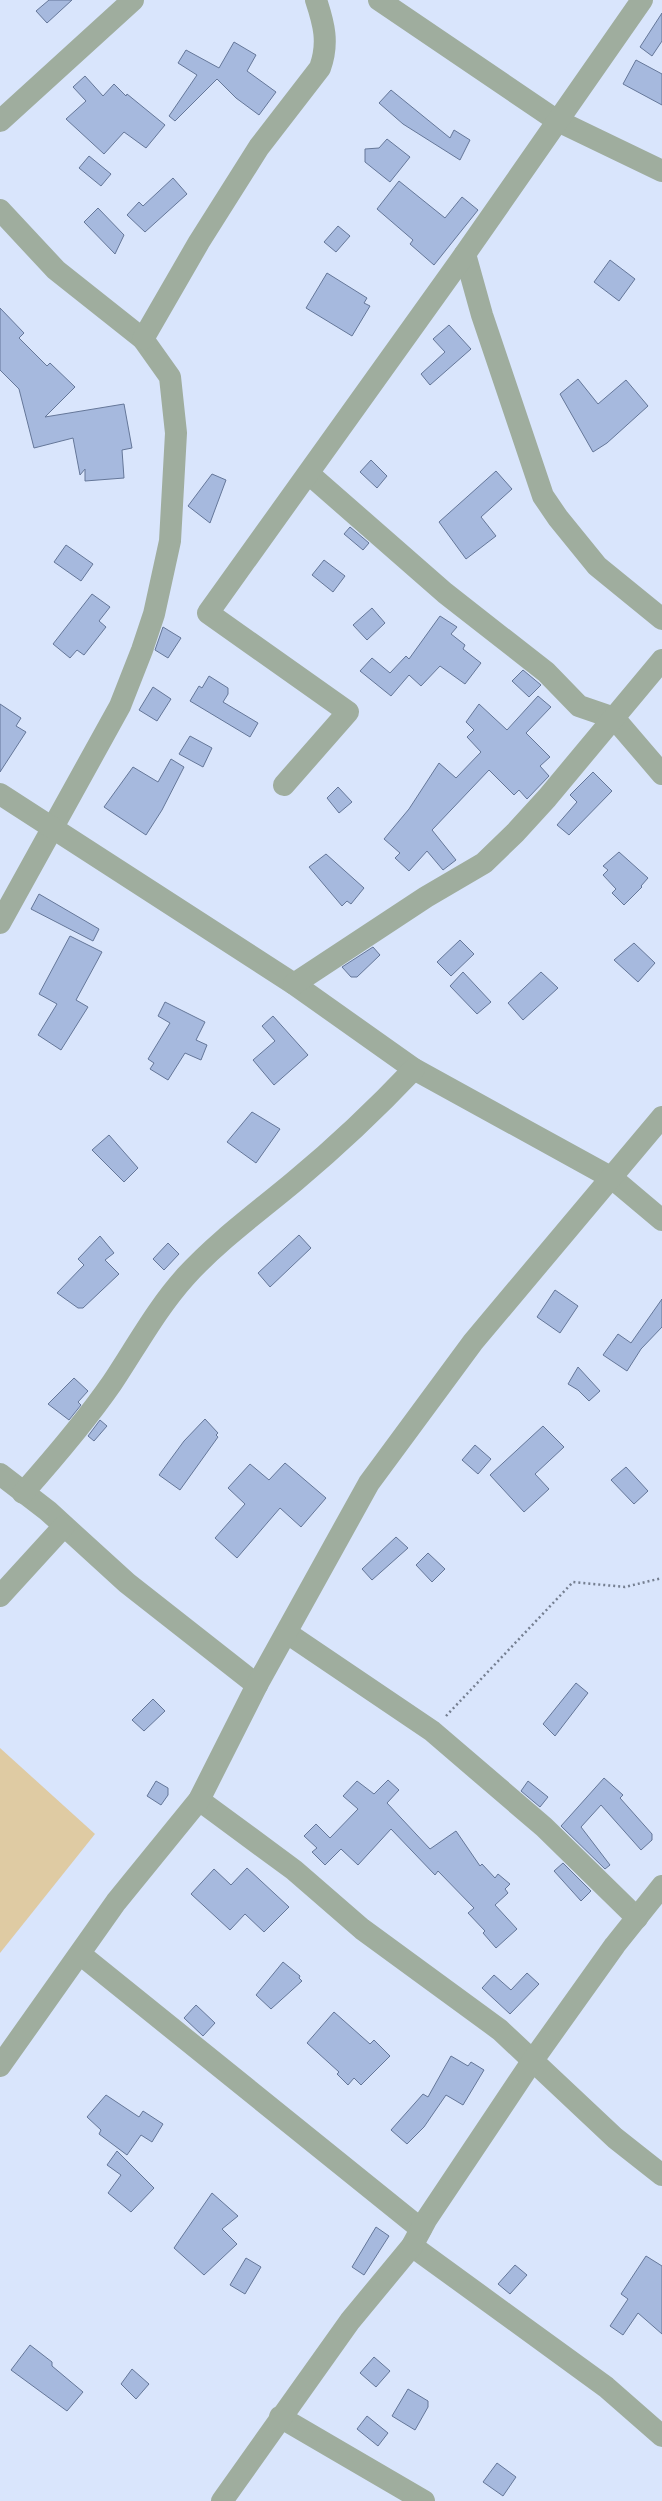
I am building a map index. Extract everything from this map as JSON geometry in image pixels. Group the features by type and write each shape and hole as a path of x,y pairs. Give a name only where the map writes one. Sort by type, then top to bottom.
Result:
{"street":[{"path":"0,121 133,0"},
{"path":"143,339 199,242 259,147 320,68 325,54 326,38 323,21 316,0"},
{"path":"379,0 556,120 662,171"},
{"path":"284,785 348,712 208,613 309,474 465,254 556,120 642,0"},
{"path":"0,210 56,270 143,339 170,377 176,433 170,541 162,582 142,650 120,706 0,923"},
{"path":"465,254 482,315 543,496 558,518 597,566 662,619"},
{"path":"309,474 445,593 546,672 579,706 614,718 662,774"},
{"path":"294,984 426,897 484,862 515,833 662,660"},
{"path":"0,794 294,984 414,1069 612,1178 662,1220"},
{"path":"23,1493 61,1451 107,1390 147,1332 160,1308 185,1276 220,1241 338,1143 414,1069"},
{"path":"0,2066 116,1902 199,1800 257,1685 369,1483 473,1342 662,1117"},
{"path":"0,1474 64,1526 127,1583 257,1685"},
{"path":"0,1596 64,1526"},
{"path":"287,1632 432,1731 544,1828 637,1918"},
{"path":"199,1800 294,1870 362,1929 500,2030 616,2138 662,2175"},
{"path":"222,2501 280,2417 350,2321 417,2238 533,2060 662,1886"},
{"path":"80,1954 417,2238 606,2387 662,2436"},
{"path":"280,2417 424,2501"}],"path":[{"path":"432,1731 573,1582 625,1587 662,1578"}],"shaded area":[{"path":"0,1748 95,1834 0,1953"}],"building":[{"path":"49,0 72,0 47,23 36,11"},
{"path":"662,13 662,41 652,56 640,47"},
{"path":"234,42 256,55 247,71 276,92 259,115 236,98 217,79 175,121 169,116 197,75 178,63 186,50 219,68"},
{"path":"636,60 662,74 662,105 623,84"},
{"path":"85,76 103,96 114,84 126,96 127,94 165,125 146,148 124,132 104,154 66,119 86,101 73,87"},
{"path":"391,90 450,138 454,130 470,140 460,160 403,124 379,103"},
{"path":"387,139 410,157 390,182 365,162 365,149 379,148"},
{"path":"89,156 111,174 101,186 79,168"},
{"path":"173,178 187,194 145,232 127,215 139,202 143,206"},
{"path":"399,181 445,218 462,197 478,210 434,265 410,244 413,240 377,209"},
{"path":"98,208 124,235 115,254 84,222"},
{"path":"338,226 350,236 336,252 324,242"},
{"path":"610,260 635,279 619,301 594,282"},
{"path":"327,273 367,298 364,303 370,306 352,336 306,308"},
{"path":"0,308 24,333 19,338 47,366 50,363 75,387 45,417 124,404 132,448 122,450 124,478 85,481 85,469 80,475 73,438 34,448 19,389 0,370"},
{"path":"449,325 471,349 430,385 421,374 445,352 433,339"},
{"path":"578,379 598,404 626,380 648,406 607,443 593,452 560,394"},
{"path":"371,460 387,476 377,488 360,472"},
{"path":"496,471 512,489 481,517 496,536 466,559 439,522"},
{"path":"212,474 226,480 210,523 188,506"},
{"path":"350,527 369,543 363,550 344,534"},
{"path":"66,545 93,564 81,581 54,562"},
{"path":"324,560 345,576 333,592 312,575"},
{"path":"92,594 110,607 99,621 106,627 84,655 77,650 70,658 53,644"},
{"path":"372,608 385,623 367,640 353,625"},
{"path":"440,616 457,627 451,634 465,645 463,649 481,663 465,684 440,666 421,686 409,675 391,696 360,671 372,658 390,673 406,656 409,659"},
{"path":"163,627 181,638 168,658 155,650"},
{"path":"523,670 541,685 529,697 512,681"},
{"path":"209,676 228,688 228,694 223,702 258,723 250,737 190,701 199,686 202,688"},
{"path":"153,687 171,699 157,721 139,710"},
{"path":"538,696 551,707 526,733 550,757 540,766 549,776 527,799 519,790 514,795 489,770 432,830 456,860 443,870 427,851 409,871 395,858 400,853 384,839 409,809 439,763 456,778 481,752 467,737 474,730 466,722 479,704 507,730"},
{"path":"0,704 21,718 16,726 26,732 0,772"},
{"path":"190,736 212,748 203,767 179,754"},
{"path":"171,759 184,767 162,810 146,835 104,807 133,767 158,782"},
{"path":"593,772 612,791 569,835 557,825 577,802 570,795"},
{"path":"338,787 352,802 339,813 327,798"},
{"path":"619,852 648,878 641,886 642,887 624,905 612,893 616,889 603,875 608,870 603,866"},
{"path":"326,854 364,888 351,904 347,901 342,906 309,867"},
{"path":"39,894 99,929 93,941 31,909"},
{"path":"70,936 102,952 76,1000 88,1007 61,1050 38,1035 57,1004 39,994"},
{"path":"460,940 474,954 451,976 437,962"},
{"path":"634,943 655,963 638,982 614,960"},
{"path":"373,947 380,955 357,977 351,977 342,967"},
{"path":"463,972 491,1002 477,1014 450,986"},
{"path":"541,972 558,988 523,1020 508,1003"},
{"path":"165,1002 205,1022 196,1040 207,1045 201,1060 185,1053 168,1080 150,1069 154,1063 148,1059 170,1023 158,1016"},
{"path":"273,1016 308,1055 274,1085 253,1060 275,1041 262,1026"},
{"path":"252,1112 280,1129 256,1163 227,1142"},
{"path":"109,1135 138,1168 124,1182 92,1150"},
{"path":"299,1235 311,1248 270,1287 258,1273"},
{"path":"100,1236 114,1253 105,1260 119,1274 83,1308 78,1308 57,1293 84,1265 78,1259"},
{"path":"168,1243 179,1254 164,1270 153,1259"},
{"path":"555,1290 578,1306 560,1333 537,1317"},
{"path":"662,1299 662,1327 641,1349 627,1371 603,1355 618,1334 631,1343"},
{"path":"578,1367 600,1391 589,1401 578,1390 568,1384"},
{"path":"74,1378 88,1391 78,1402 81,1405 69,1420 48,1404"},
{"path":"205,1419 218,1433 216,1435 218,1437 180,1490 159,1475 184,1441"},
{"path":"100,1420 107,1426 94,1441 88,1436"},
{"path":"543,1426 564,1447 535,1474 549,1489 524,1512 490,1475"},
{"path":"475,1445 491,1459 478,1474 462,1460"},
{"path":"285,1463 326,1498 301,1527 280,1508 237,1558 215,1538 245,1504 228,1488 250,1464 269,1480"},
{"path":"626,1467 648,1491 634,1504 611,1480"},
{"path":"396,1537 408,1548 372,1580 362,1569"},
{"path":"428,1553 445,1569 432,1582 416,1565"},
{"path":"576,1683 588,1693 555,1736 543,1724"},
{"path":"153,1699 165,1711 144,1731 132,1720"},
{"path":"604,1778 623,1795 620,1798 652,1834 652,1840 641,1850 601,1805 581,1827 610,1865 605,1869 561,1826"},
{"path":"388,1780 399,1790 387,1803 430,1849 456,1831 480,1866 482,1864 495,1878 498,1874 510,1884 505,1889 508,1893 495,1905 517,1929 496,1948 483,1933 485,1931 468,1913 474,1908 438,1871 435,1875 391,1829 358,1865 341,1849 325,1865 312,1852 317,1848 304,1836 316,1824 330,1838 358,1809 343,1796 357,1781 374,1794"},
{"path":"156,1781 168,1788 168,1795 161,1805 147,1796"},
{"path":"528,1781 548,1797 540,1807 521,1791"},
{"path":"563,1863 591,1891 581,1901 554,1871"},
{"path":"247,1868 289,1907 264,1932 245,1914 230,1930 191,1894 214,1869 231,1885"},
{"path":"283,1962 300,1976 299,1978 302,1981 271,2009 256,1995"},
{"path":"527,1973 539,1984 510,2014 482,1988 494,1975 511,1990"},
{"path":"196,2005 215,2023 203,2036 184,2018"},
{"path":"334,2012 370,2044 374,2040 390,2056 361,2085 354,2078 348,2085 337,2074 339,2072 307,2043"},
{"path":"451,2056 468,2066 471,2062 484,2070 463,2105 446,2095 424,2127 407,2144 391,2130 423,2094 428,2097"},
{"path":"106,2095 139,2117 143,2111 163,2124 152,2142 141,2135 127,2155 99,2134 101,2130 87,2117"},
{"path":"117,2151 154,2188 131,2212 108,2193 121,2175 107,2165"},
{"path":"212,2193 238,2216 222,2229 237,2244 204,2275 174,2248"},
{"path":"376,2227 389,2236 364,2275 352,2267"},
{"path":"646,2256 662,2266 662,2334 638,2313 623,2335 610,2326 628,2299 621,2294"},
{"path":"246,2258 261,2267 245,2294 230,2285"},
{"path":"515,2265 527,2275 510,2294 498,2284"},
{"path":"30,2345 52,2362 52,2366 83,2392 67,2411 11,2370"},
{"path":"374,2357 390,2371 376,2387 360,2373"},
{"path":"132,2369 149,2384 136,2399 121,2384"},
{"path":"408,2389 428,2401 428,2407 415,2430 392,2416"},
{"path":"367,2416 388,2433 378,2446 357,2429"},
{"path":"497,2463 516,2477 503,2496 483,2482"}]}
